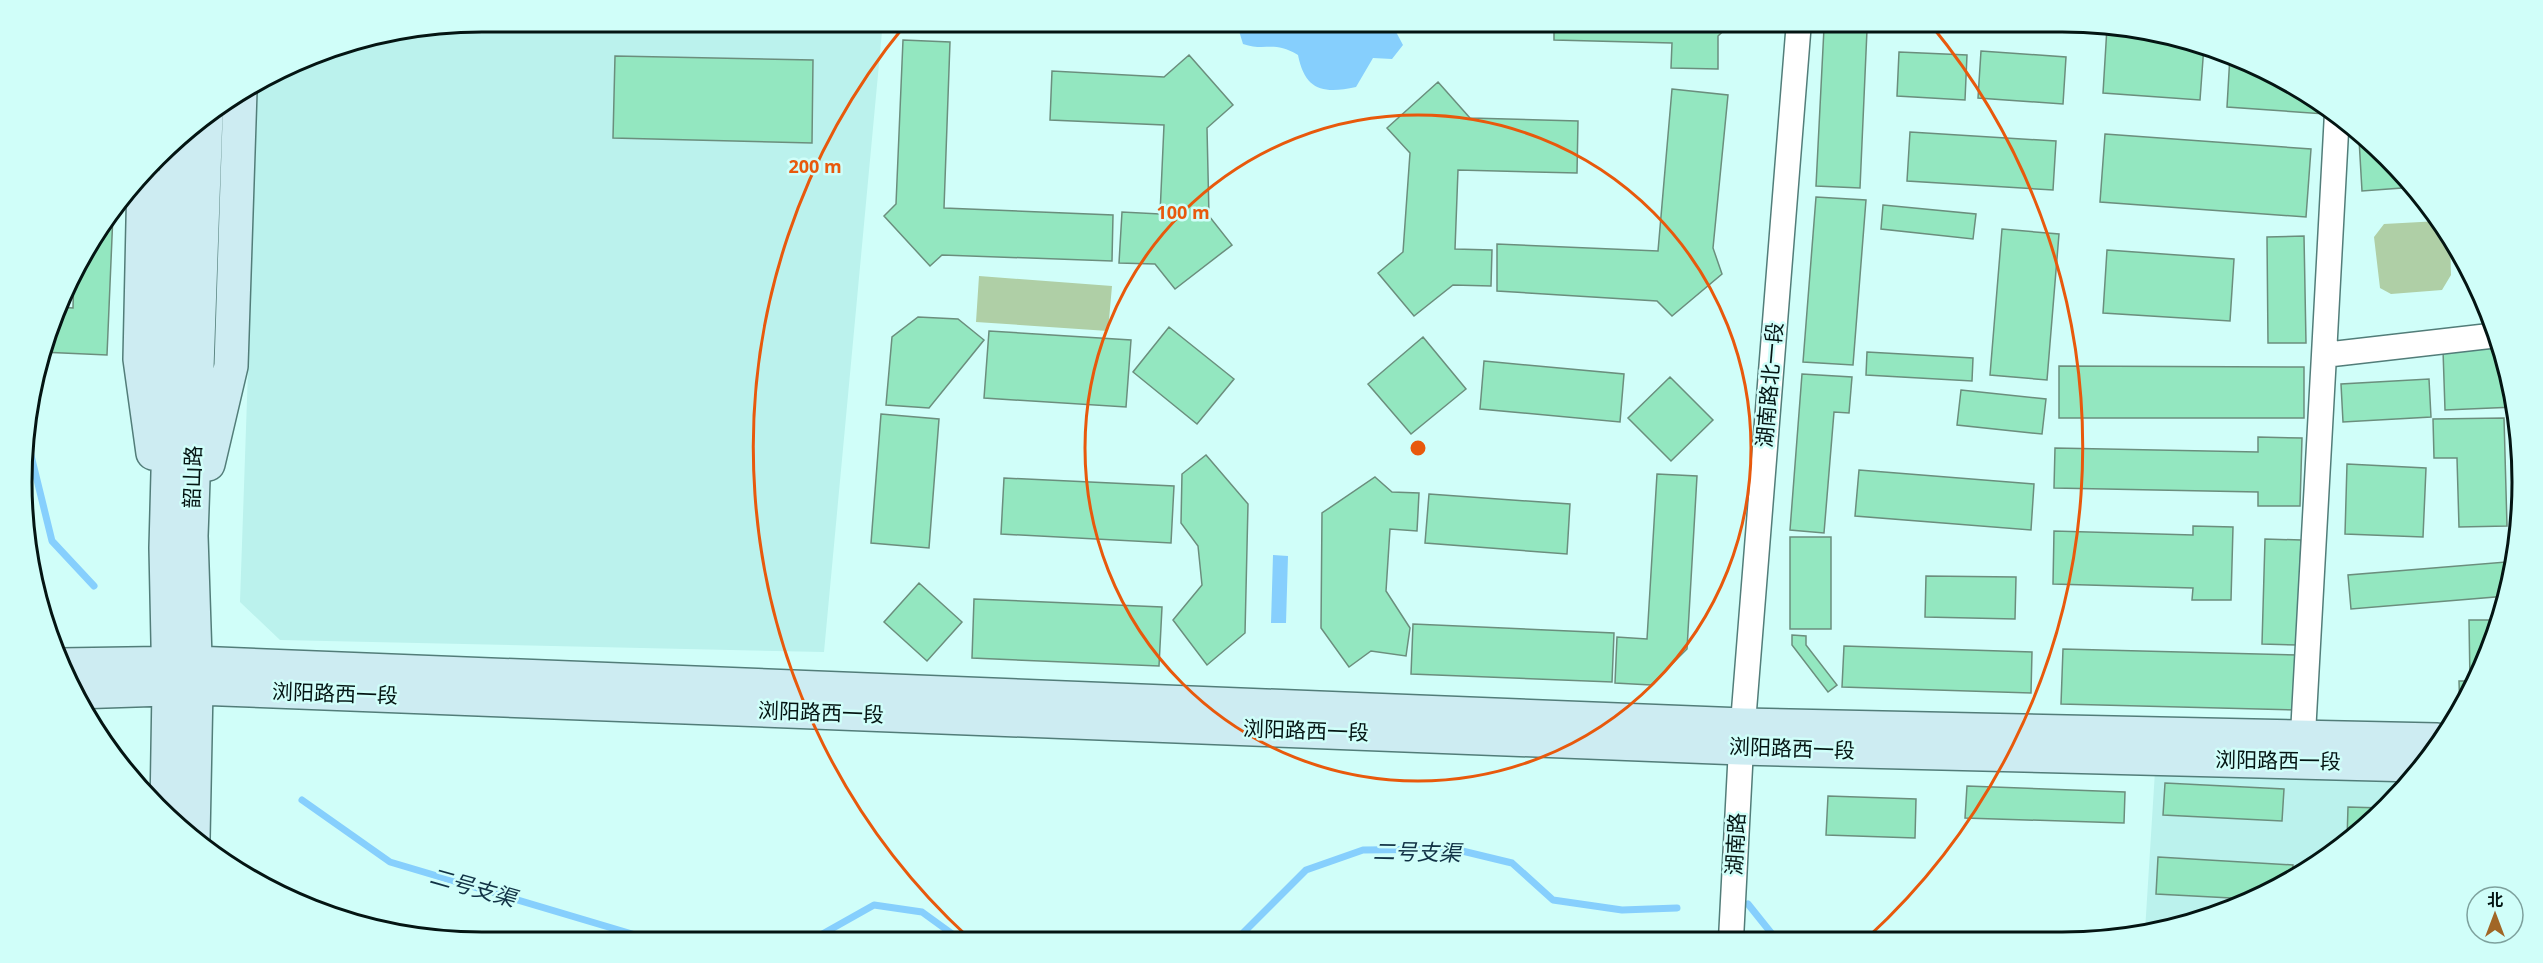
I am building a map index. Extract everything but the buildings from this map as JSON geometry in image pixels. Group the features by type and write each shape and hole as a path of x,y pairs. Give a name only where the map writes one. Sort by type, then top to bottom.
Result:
{"street":[{"name":"湖南路北一段","path":"1742,737 1798,32"},
{"path":"179,542 231,366 240,102"},
{"path":"2336,125 2303,749 2430,740"},
{"name":"韶山路","path":"179,542 205,126"},
{"name":"韶山路","path":"177,150 179,542 182,676 192,826"},
{"path":"144,184 140,359 179,542"},
{"path":"2324,355 2488,336"},
{"path":"71,666 182,676"},
{"name":"浏阳路西一段","path":"182,676 1742,737 2303,749 2411,764"},
{"path":"83,691 182,676"},
{"name":"韶山路","path":"168,804 182,676"},
{"name":"湖南路","path":"1731,932 1742,737"}],"shaded area":[{"path":"452,32 882,32 824,652 280,640 240,602 258,91 282,78 337,55 394,40"},
{"path":"2155,771 2398,780 2380,800 2335,839 2286,871 2261,885 2206,908 2145,924"}],"green space":[{"path":"2429,222 2451,256 2451,275 2442,290 2391,294 2380,288 2374,237 2384,224"},
{"path":"979,276 1112,286 1108,331 976,322"}],"water":[{"path":"1239,32 1396,32 1403,45 1392,59 1373,58 1356,87 1334,90 1311,83 1301,67 1298,55 1282,48 1243,44"},
{"path":"1273,555 1288,556 1286,623 1271,623"}],"waterway":[{"name":"二号支渠","path":"32,460 52,541 94,586"},
{"name":"二号支渠","path":"302,800 390,862 625,932"},
{"name":"二号支渠","path":"1244,932 1306,870 1363,850 1454,849 1512,863 1553,900 1622,910 1677,908"},
{"name":"二号支渠","path":"1748,904 1770,932"},
{"name":"二号支渠","path":"826,932 874,905 922,912 950,932"}]}
